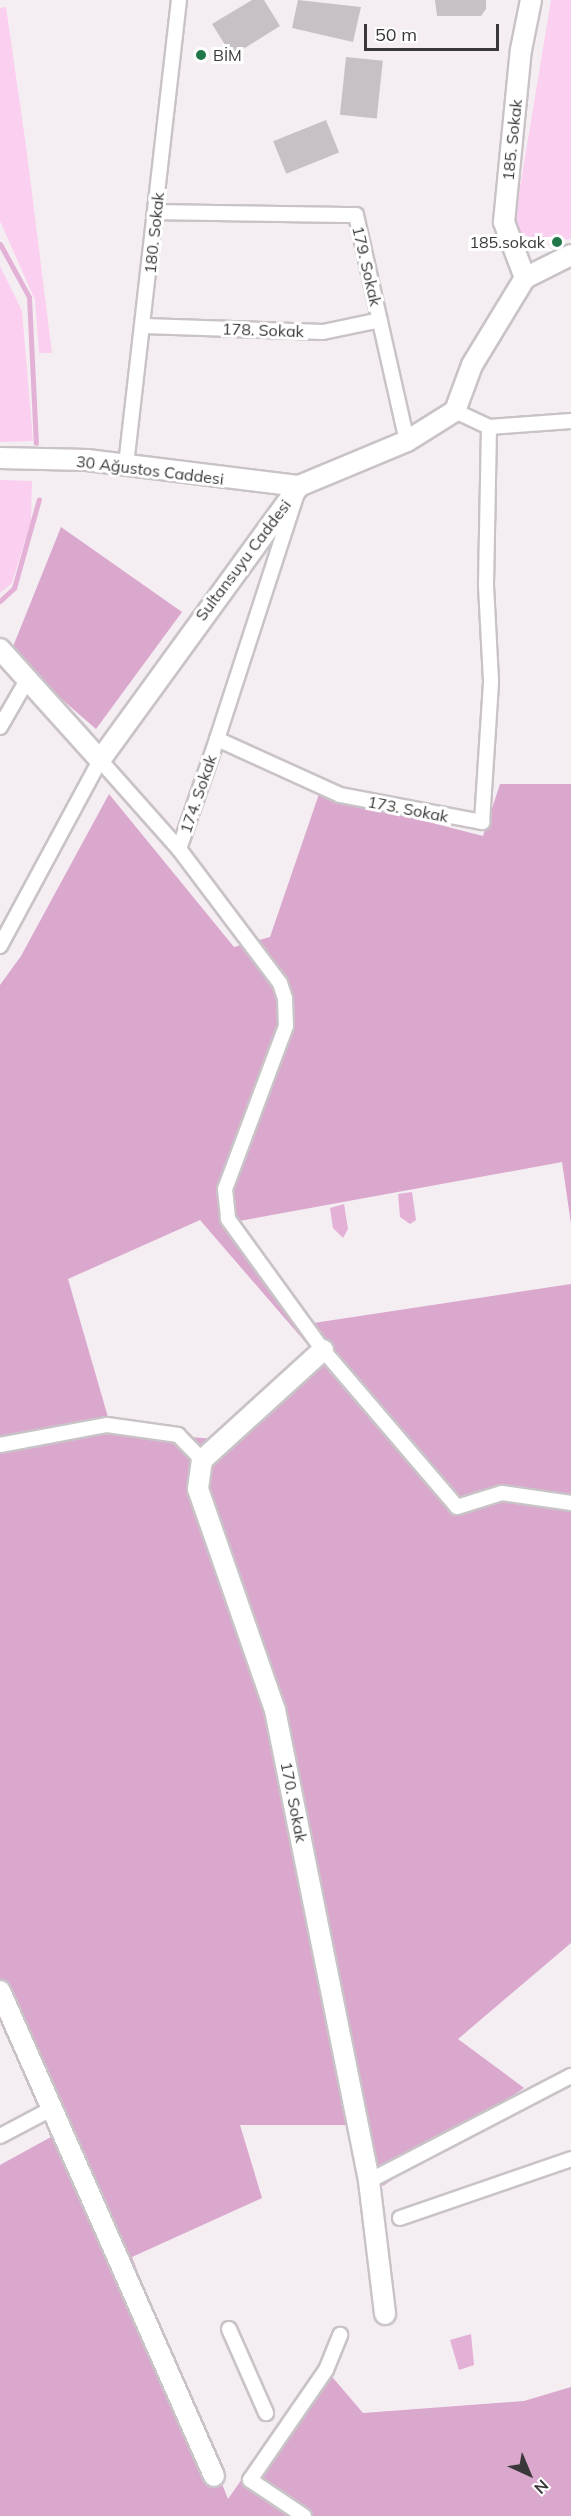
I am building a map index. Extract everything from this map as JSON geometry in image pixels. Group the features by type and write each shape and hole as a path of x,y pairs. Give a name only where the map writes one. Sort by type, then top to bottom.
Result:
{"street":[{"name":"180. Sokak","path":"126,465 157,212 179,0"},
{"name":"185. Sokak","path":"525,278 504,222 521,50 531,0"},
{"name":"179. Sokak","path":"157,212 356,215 407,441"},
{"path":"571,255 525,278 472,365 455,411 489,428 571,421"},
{"name":"178. Sokak","path":"144,326 323,332 380,320"},
{"name":"Sultansuyu Caddesi","path":"100,760 182,641 299,486 407,441 455,411"},
{"name":"173. Sokak","path":"217,739 340,795 482,822 491,681 486,584 489,428"},
{"name":"30 Ağustos Caddesi","path":"0,458 126,465 299,486"},
{"path":"217,739 299,486"},
{"path":"0,649 179,849 280,983 285,998 286,1026 225,1189 228,1219 323,1350 457,1508 502,1493 571,1503"},
{"path":"0,728 27,680"},
{"name":"174. Sokak","path":"179,849 217,739"},
{"path":"0,946 100,760"},
{"path":"0,1444 107,1425 178,1435 202,1460 323,1350"},
{"name":"170. Sokak","path":"202,1460 198,1489 276,1710 369,2181 385,2314"},
{"path":"0,1991 53,2108 142,2320 214,2476"},
{"path":"369,2181 571,2076"},
{"path":"0,2136 53,2108"},
{"path":"400,2218 571,2159"},
{"path":"230,2329 266,2413"},
{"path":"304,2516 250,2480 326,2370 340,2335"}],"shaded area":[{"path":"551,0 571,0 571,239 542,242 513,230"},
{"path":"6,7 52,353 39,353 35,300 0,221 0,8"},
{"path":"0,266 22,311 33,441 0,442"},
{"path":"0,480 32,481 31,521 12,583 0,593"},
{"path":"61,527 182,612 96,729 10,654"},
{"path":"500,784 571,784 571,1224 562,1162 234,1222 307,1324 571,1284 571,1943 458,2039 524,2088 383,2186 346,2125 240,2125 262,2198 132,2257 228,2499 322,2365 363,2413 524,2401 571,2387 571,2516 0,2516 0,2165 51,2137 0,2009 0,985 21,956 109,794 234,947 270,937 319,794 483,836","holes":["200,1220 313,1351 216,1439 112,1431 68,1279"]},
{"path":"412,1192 416,1220 410,1224 400,1217 398,1194"},
{"path":"344,1204 348,1229 343,1238 333,1228 330,1208"},
{"path":"471,2334 474,2365 459,2370 450,2340"}],"building":[{"path":"252,0 264,0 280,26 232,56 212,24"},
{"path":"298,0 361,7 353,42 292,28"},
{"path":"435,0 486,0 486,9 481,16 437,16"},
{"path":"346,57 383,61 377,119 340,115"},
{"path":"326,120 339,152 286,174 273,141"}],"waterway":[{"path":"0,244 29,297 36,443"},
{"path":"0,601 14,588 39,499"}],"place":[{"name":"BİM","path":"201,55"},
{"name":"185.sokak","path":"557,242"}]}
